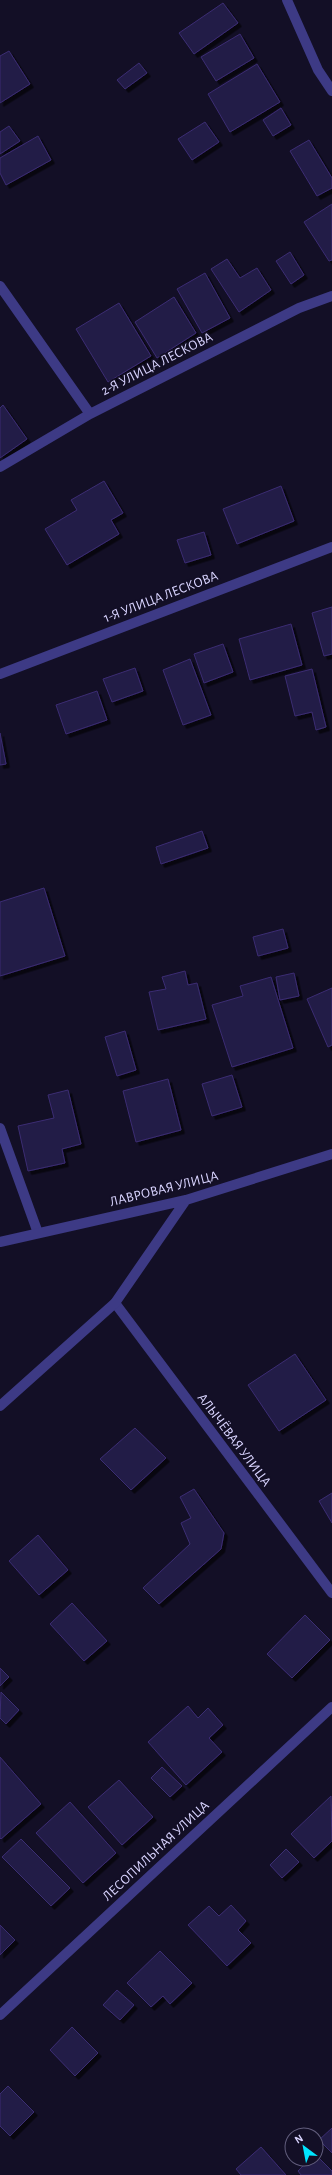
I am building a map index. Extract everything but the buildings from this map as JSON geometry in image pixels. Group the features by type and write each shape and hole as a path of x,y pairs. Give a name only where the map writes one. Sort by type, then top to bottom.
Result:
{"street":[{"path":"287,0 318,70 332,91"},
{"path":"0,286 90,414"},
{"name":"2-Я УЛИЦА ЛЕСКОВА","path":"0,467 90,414 299,308 332,296"},
{"name":"1-Я УЛИЦА ЛЕСКОВА","path":"0,674 332,547"},
{"path":"0,1128 38,1233"},
{"name":"ЛАВРОВАЯ УЛИЦА","path":"0,1242 186,1200 332,1154"},
{"path":"0,1406 115,1303 186,1200"},
{"name":"АЛЫЧЁВАЯ УЛИЦА","path":"115,1303 332,1593"},
{"name":"ЛЕСОПИЛЬНАЯ УЛИЦА","path":"0,2015 332,1707"}]}
